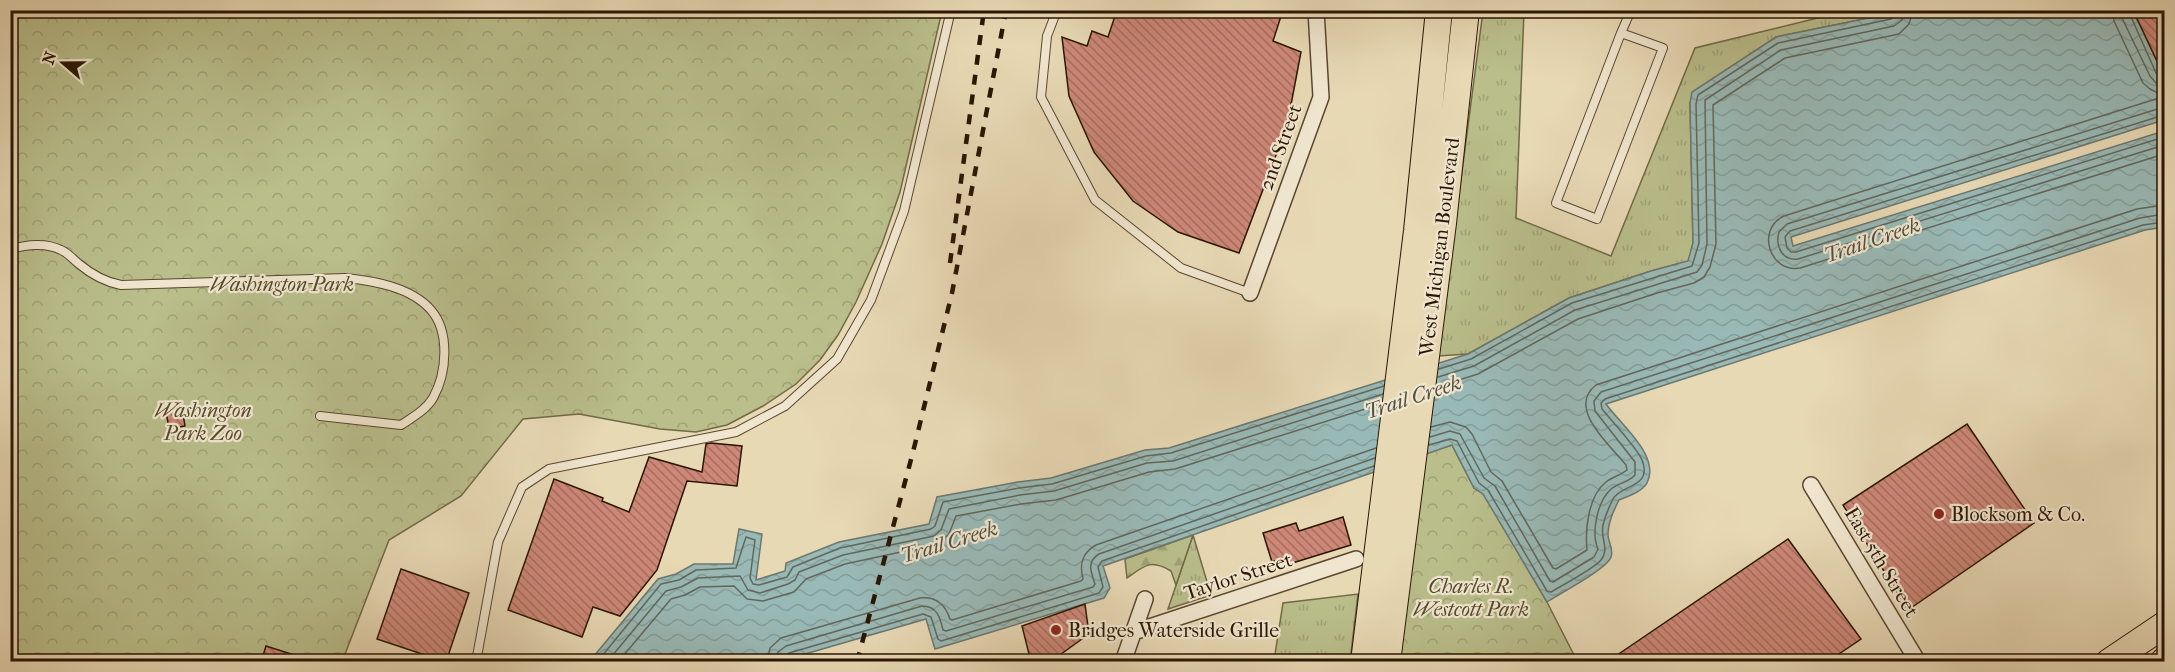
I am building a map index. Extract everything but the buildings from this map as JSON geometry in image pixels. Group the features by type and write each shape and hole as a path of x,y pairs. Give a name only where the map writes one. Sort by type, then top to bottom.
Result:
{"main road":[{"name":"West Michigan Boulevard","path":"1364,662 1417,231 1439,10"},
{"name":"West Michigan Boulevard","path":"1387,662 1443,223 1466,10"},
{"path":"2109,662 2164,625"}],"street":[{"name":"2nd Street","path":"1250,293 1321,97 1316,10"},
{"name":"East 5th Street","path":"1811,485 1918,662"},
{"name":"Taylor Street","path":"1134,632 1356,559"},
{"path":"1122,661 1145,599"}],"lane":[{"path":"476,662 498,542 522,487 549,469 736,432 785,406 837,360 871,300 904,211 951,10"},
{"path":"1057,10 1047,36 1041,97 1095,200 1181,268 1250,293"},
{"path":"1621,33 1664,48 1597,219 1556,203 1621,33 1631,10"},
{"path":"1716,10 1762,10"},
{"path":"10,249 27,245 62,250 84,268 108,283 120,285 346,278 378,283 401,290 431,310 440,325 444,342 443,359 441,376 433,397 425,408 402,425 320,416"}],"green space":[{"name":"Washington Park","path":"10,11 942,11 900,192 882,244 856,302 838,335 820,360 796,384 763,406 727,425 696,432 660,429 579,414 523,419 461,496 389,540 342,662 11,661"},
{"path":"1483,11 1524,11 1516,218 1611,256 1695,48 1846,11 1903,11 1776,37 1690,103 1693,243 1689,261 1569,298 1468,354 1438,356"},
{"name":"Charles R. Westcott Park","path":"1452,445 1474,488 1483,493 1547,602 1577,661 1400,662 1425,453"},
{"path":"1193,535 1211,595 1168,609"},
{"path":"1193,535 1176,585 1171,571 1158,565 1148,565 1127,578 1125,559"},
{"path":"1358,594 1350,661 1274,661 1283,603"}],"water":[{"name":"Trail Creek","path":"1903,11 2133,11 2164,76 2164,120 1791,237 1793,246 2164,131 2164,227 2145,230 1606,404 1644,451 1650,473 1645,486 1619,500 1613,512 1608,535 1612,554 1608,562 1547,602 1483,494 1474,488 1452,445 1103,566 1110,588 1104,598 935,649 926,619 781,661 589,662 658,579 676,574 694,564 733,564 739,529 762,534 756,580 785,571 786,563 839,542 929,524 937,497 1051,478 1145,450 1169,448 1468,354 1569,298 1688,261 1693,243 1690,103 1692,92 1776,37"}],"railway":[{"path":"950,263 984,10"},
{"path":"857,662 913,452 952,293 1006,10"}],"place":[{"name":"Blocksom & Co.","path":"1939,514"},
{"name":"Bridges Waterside Grille","path":"1056,630"}],"park label":[{"name":"Washington Park Zoo","path":"203,422"}]}
